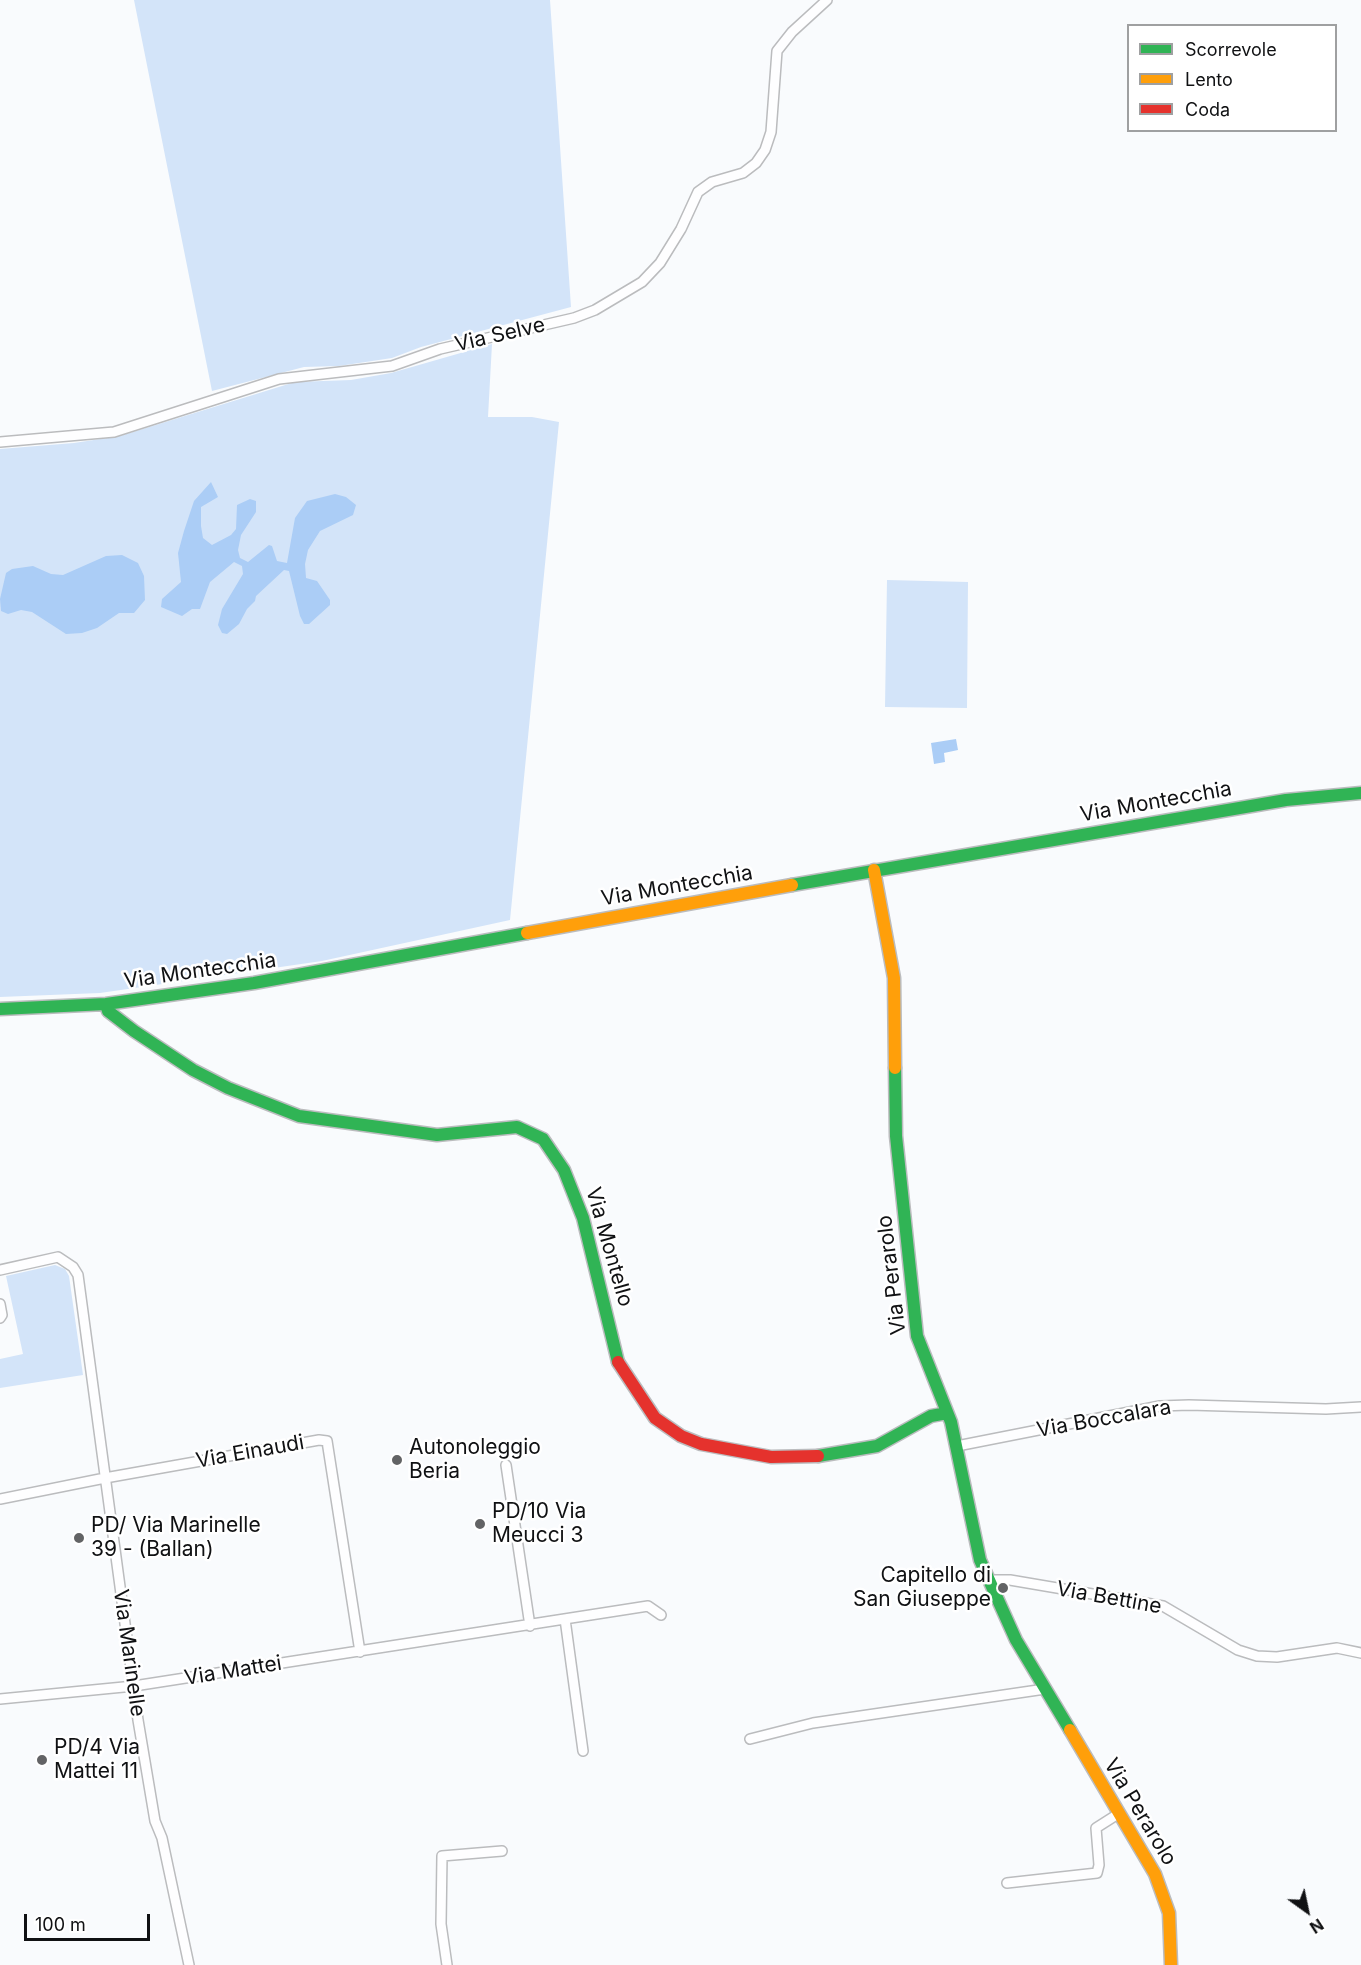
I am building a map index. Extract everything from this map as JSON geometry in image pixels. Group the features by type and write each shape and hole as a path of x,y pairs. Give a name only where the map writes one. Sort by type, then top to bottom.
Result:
{"street":[{"name":"Via Selve","path":"0,442 114,432 279,380 392,366 440,349 574,318 595,310 642,282 660,263 681,229 698,192 712,182 743,173 756,163 765,150 771,132 777,51 792,32 827,0"},
{"name":"Via Montecchia","path":"0,1009 106,1004 349,967 874,870 1286,800 1361,793"},
{"name":"Via Perarolo","path":"874,870 894,978 896,1136 914,1320 922,1351 947,1413 957,1446 974,1540 988,1580 1016,1640 1164,1894 1171,1935 1171,1965"},
{"name":"Via Montello","path":"106,1004 108,1011 193,1070 228,1088 299,1116 436,1135 517,1128 543,1139 564,1170 583,1218 619,1366 636,1394 655,1418 681,1436 709,1446 771,1457 813,1457 877,1446 931,1416 947,1413"},
{"name":"Via Marinelle","path":"0,1269 58,1257 73,1267 78,1275 134,1686 155,1821 162,1838 189,1965"},
{"path":"0,1304 2,1315 0,1318"},
{"name":"Via Boccalara","path":"957,1446 1160,1406 1326,1409 1361,1407"},
{"name":"Via Einaudi","path":"0,1498 319,1440 327,1442 360,1652"},
{"path":"506,1465 530,1626"},
{"name":"Via Bettine","path":"988,1580 1010,1580 1163,1606 1238,1650 1257,1656 1277,1657 1337,1648 1361,1653"},
{"name":"Via Mattei","path":"0,1698 134,1686 648,1606 661,1615"},
{"path":"565,1619 583,1751"},
{"path":"750,1738 813,1723 1045,1689"},
{"path":"1007,1883 1097,1873 1099,1865 1096,1828 1118,1814"},
{"path":"447,1965 441,1924 442,1856 502,1851"}],"shaded area":[{"path":"134,0 550,0 571,307 421,347 392,358 339,366 304,367 212,391"},
{"path":"492,344 488,417 532,417 559,422 510,920 322,961 100,993 0,997 0,449 74,443 120,436 295,382 351,380 391,373"},
{"path":"887,580 968,582 967,708 885,707"},
{"path":"55,1265 65,1269 69,1276 83,1375 0,1388 0,1359 23,1354 6,1276"}],"water":[{"path":"211,482 218,497 201,507 201,526 203,538 212,545 231,535 236,529 237,505 250,499 256,501 256,512 241,535 238,550 240,558 248,562 269,545 272,546 277,561 287,563 295,518 307,501 335,494 346,497 356,505 353,515 320,531 308,550 305,564 306,578 317,581 330,600 330,605 309,624 304,624 300,616 289,571 284,570 256,596 239,624 227,634 222,633 218,625 222,609 243,574 242,566 234,562 210,582 200,609 192,609 182,616 161,607 162,599 181,582 178,553 184,531 194,501"},
{"path":"122,555 138,563 144,576 145,600 134,613 119,613 97,628 82,633 66,634 32,612 21,610 8,614 1,611 0,599 6,573 12,569 33,566 51,574 63,575 106,556"},
{"path":"956,739 958,750 944,753 945,762 934,764 931,743"}],"traffic: fast":[{"path":"792,885 1286,800 1361,793"},
{"path":"0,1009 106,1004 254,983 527,933"},
{"path":"106,1004 108,1011 134,1031 193,1070 228,1088 299,1116 437,1135 517,1127 543,1139 564,1170 583,1218 618,1362"},
{"path":"895,1068 896,1136 917,1336 951,1422 980,1560 1016,1640 1070,1730"},
{"path":"818,1456 877,1446 931,1416 947,1413"}],"traffic: slow":[{"path":"874,870 894,978 895,1068"},
{"path":"527,933 792,885"},
{"path":"1070,1730 1155,1874 1169,1913 1171,1965"}],"traffic: jam":[{"path":"618,1362 655,1418 681,1436 701,1444 771,1457 818,1456"}],"place":[{"name":"Autonoleggio Beria","path":"397,1460"},
{"name":"PD/10 Via Meucci 3","path":"480,1524"},
{"name":"PD/ Via Marinelle 39 - (Ballan)","path":"79,1538"},
{"name":"Capitello di San Giuseppe","path":"1003,1588"},
{"name":"PD/4 Via Mattei 11","path":"42,1760"}]}
